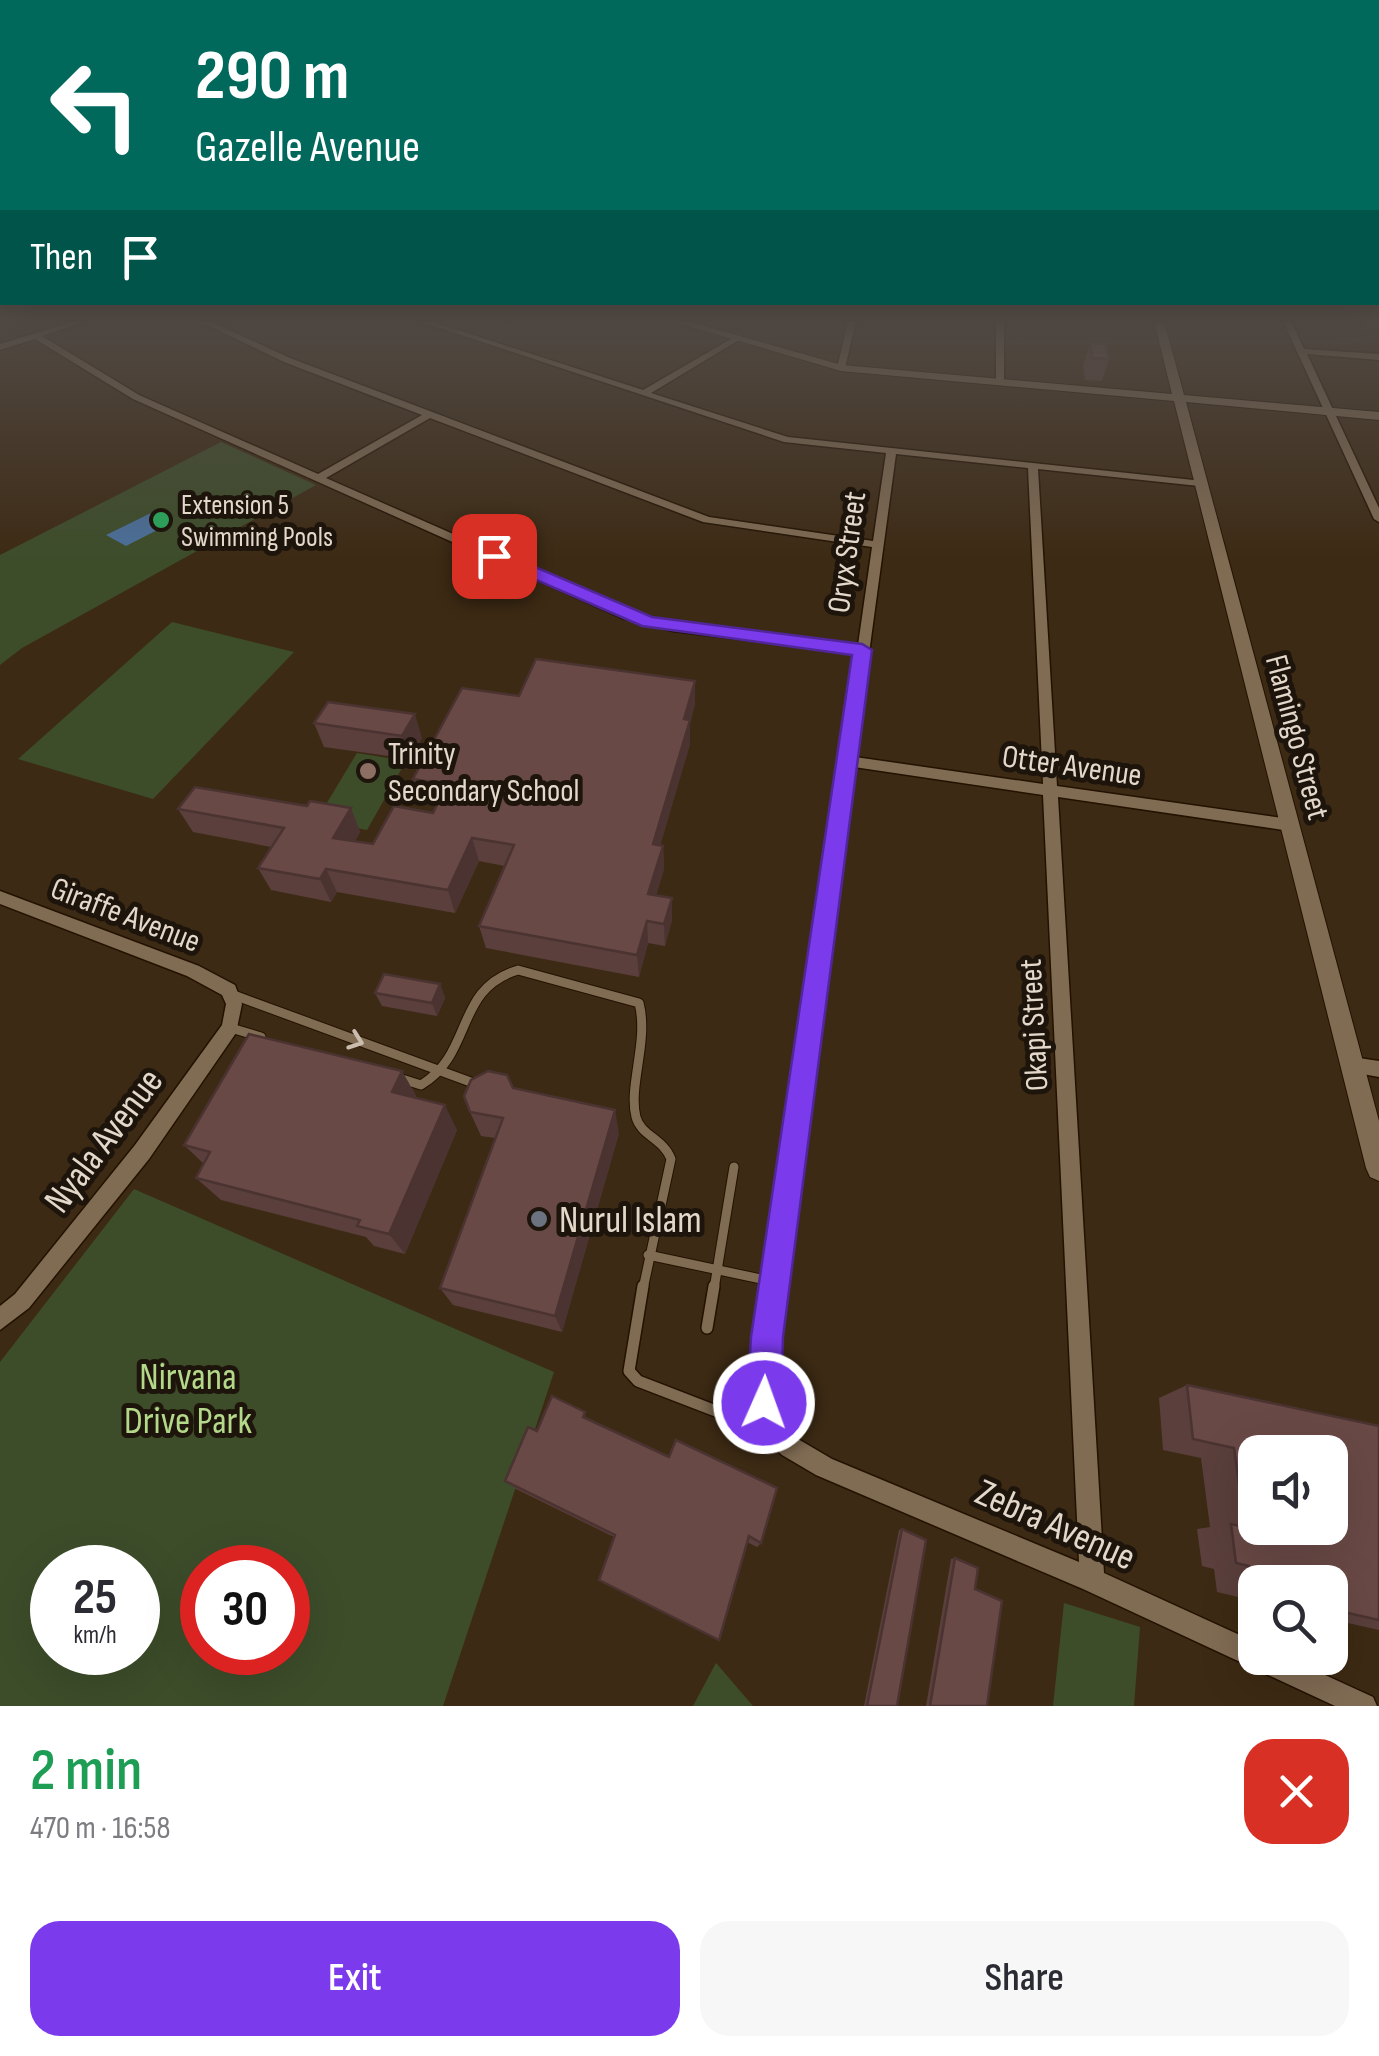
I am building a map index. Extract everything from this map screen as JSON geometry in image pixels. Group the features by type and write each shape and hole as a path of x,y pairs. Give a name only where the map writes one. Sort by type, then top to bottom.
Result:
{"street":[{"path":"146,401 648,622 862,650"},
{"path":"394,401 707,520 878,545"},
{"path":"664,401 787,440 1199,483"},
{"name":"Flamingo Street","path":"1181,401 1379,1168"},
{"path":"1208,401 1379,416"},
{"path":"1324,401 1379,519"},
{"path":"318,478 430,414"},
{"name":"Oryx Street","path":"777,1434 764,1403 775,1282 891,452"},
{"name":"Okapi Street","path":"1033,466 1092,1580"},
{"path":"1364,486 1379,488"},
{"name":"Otter Avenue","path":"846,761 1290,825"},
{"name":"Giraffe Avenue","path":"0,897 193,971 230,992"},
{"path":"230,992 234,1017 230,1028"},
{"name":"Nyala Avenue","path":"0,1319 22,1301 142,1152 230,1028"},
{"path":"1352,1064 1379,1070"},
{"name":"Zebra Avenue","path":"777,1434 824,1467 1092,1580 1238,1647"},
{"name":"Zebra Avenue","path":"1298,1675 1364,1706"}],"lane":[{"path":"383,1074 420,1085 442,1071 482,988 490,978 503,973 518,970 639,1003 644,1022 635,1115 643,1130 664,1144 671,1159 648,1256 629,1371 638,1381 777,1434"},
{"path":"230,992 490,1089"},
{"path":"230,1028 270,1040"},
{"path":"707,1328 734,1167"},
{"path":"648,1256 775,1282"}],"green space":[{"name":"Extension 5 Swimming Pools","path":"221,442 316,485 22,648 0,665 0,555"},
{"path":"172,622 294,652 153,799 18,759"},
{"path":"357,753 406,761 367,830 316,821"},
{"name":"Nirvana Drive Park","path":"134,1189 554,1372 443,1706 0,1706 0,1362"},
{"path":"1064,1603 1140,1627 1134,1706 1053,1706"},
{"path":"716,1663 753,1706 693,1706"}],"water":[{"path":"151,513 171,523 126,546 106,535"}],"building":[{"path":"536,659 695,681 684,719 690,720 653,844 663,846 648,894 672,898 664,924 647,921 637,955 479,926 514,845 472,838 448,890 326,869 320,879 258,868 284,828 178,809 195,787 307,806 310,801 351,808 333,838 373,844 394,806 433,813 447,785 413,779 462,688 519,696"},
{"path":"328,702 415,714 402,736 314,723"},
{"path":"384,974 440,984 432,1003 375,993"},
{"path":"249,1034 402,1071 392,1092 445,1105 389,1234 357,1226 360,1220 196,1178 210,1152 184,1145"},
{"name":"Nurul Islam","path":"488,1071 507,1075 513,1088 615,1110 555,1316 440,1288 503,1118 470,1112 464,1096 471,1080"},
{"path":"1187,1385 1379,1426 1379,1620 1348,1613 1348,1565 1236,1563 1231,1524 1238,1526 1238,1545 1348,1545 1348,1435 1238,1435 1238,1477 1234,1448 1193,1439"},
{"path":"552,1396 585,1412 583,1417 669,1457 676,1440 777,1488 761,1543 749,1536 719,1640 599,1580 615,1535 505,1481 528,1427 537,1431"},
{"path":"902,1529 926,1540 897,1706 867,1706"},
{"path":"955,1558 978,1568 975,1589 1002,1601 987,1706 930,1706"}],"place":[{"name":"Extension 5 Swimming Pools","path":"161,520"},
{"name":"Trinity Secondary School","path":"368,771"},
{"name":"Nurul Islam","path":"539,1219"}],"route":[{"path":"494,556 648,622 862,650 767,1337 764,1403"}]}
